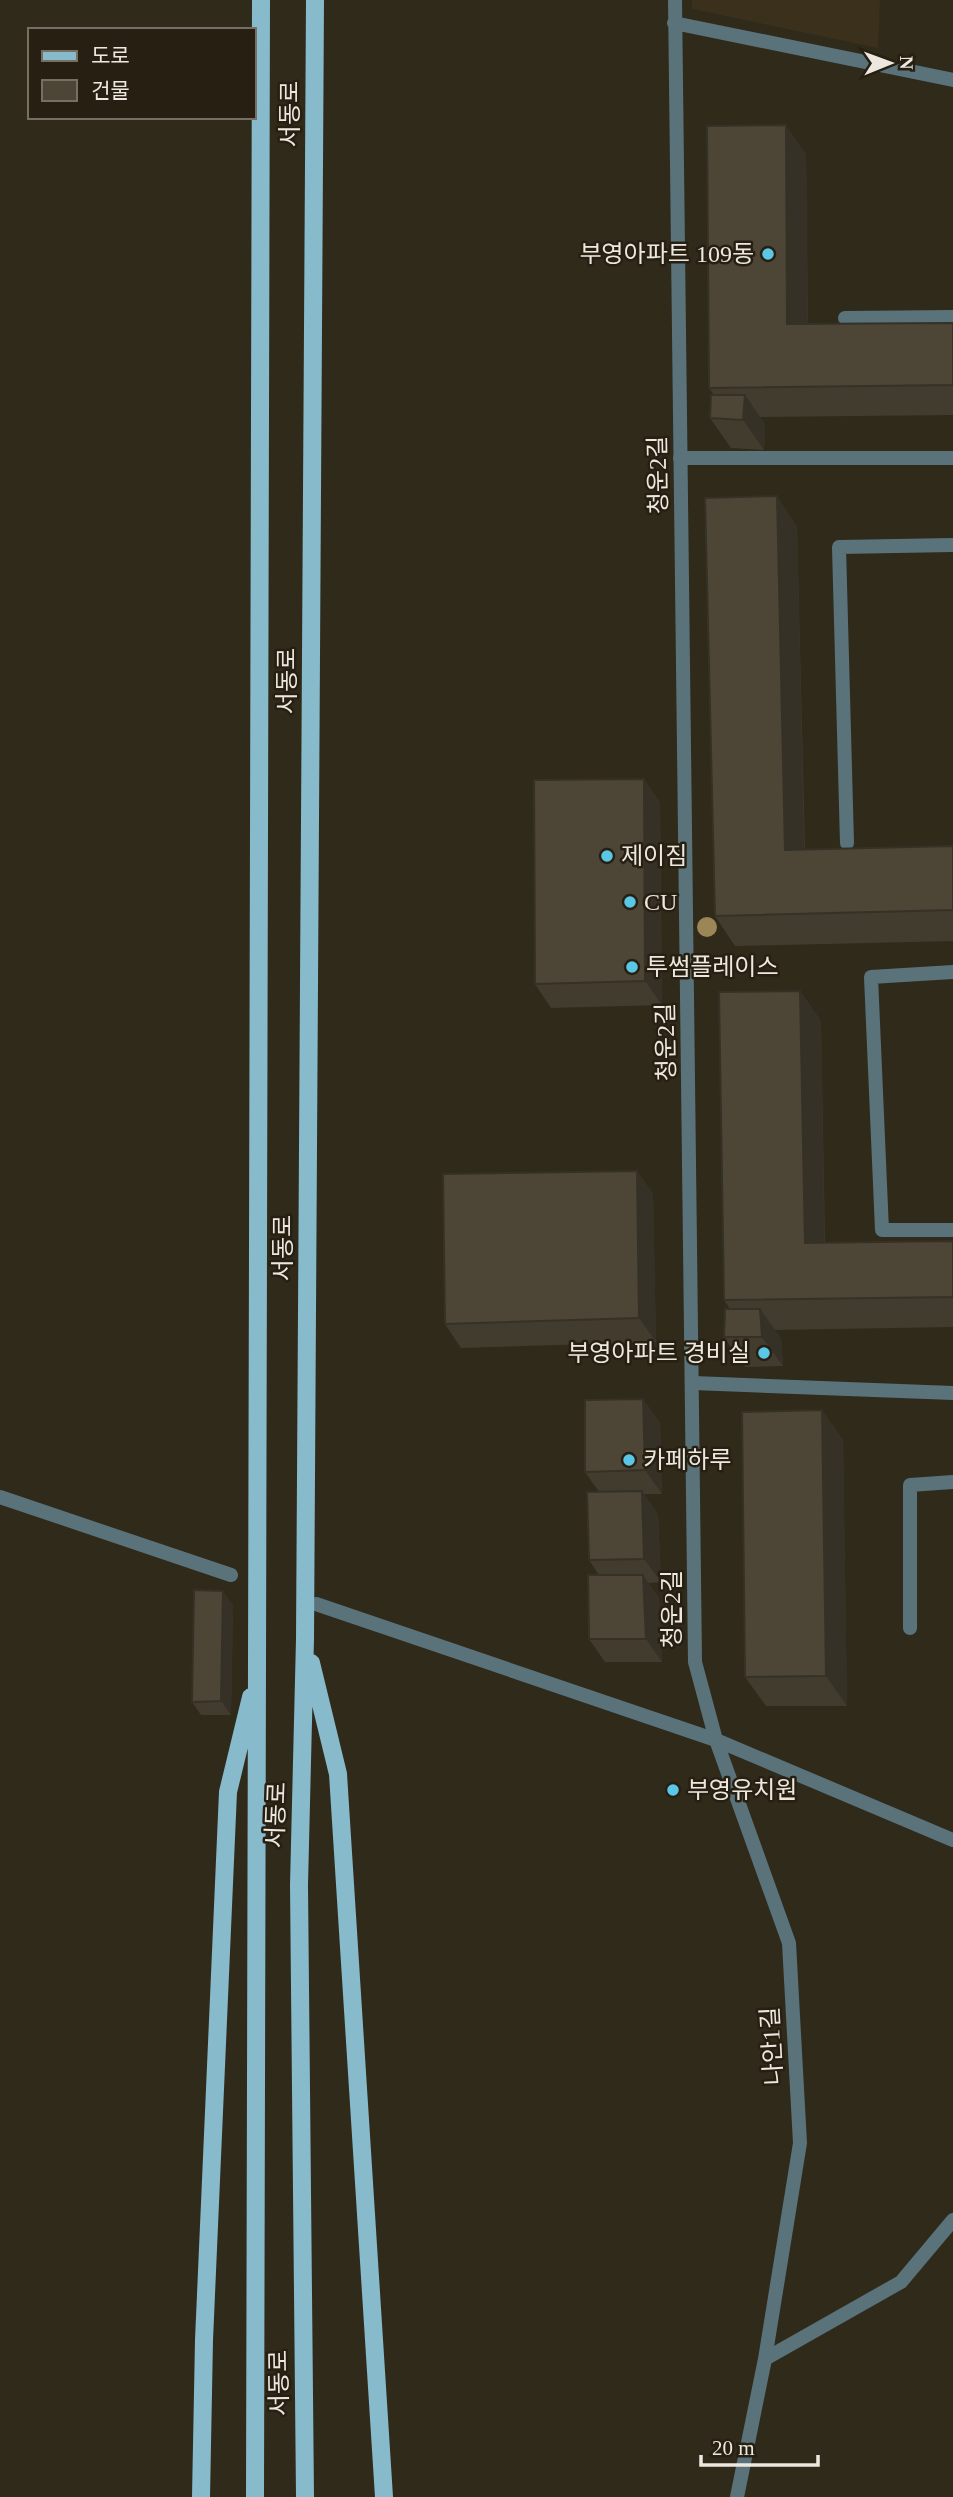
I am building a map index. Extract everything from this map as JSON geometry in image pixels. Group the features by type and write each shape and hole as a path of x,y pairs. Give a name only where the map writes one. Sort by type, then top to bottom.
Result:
{"main road":[{"name":"서동로","path":"255,2497 261,0"},
{"name":"서동로","path":"305,2497 299,1885 305,1639 315,0"},
{"path":"305,1639 338,1774 384,2497"},
{"path":"201,2497 204,2340 228,1793 257,1670"}],"street":[{"name":"청운2길","path":"675,0 695,1662 716,1740"},
{"path":"674,23 953,80"},
{"path":"845,318 953,317"},
{"path":"680,458 953,458"},
{"path":"847,843 839,547 953,545"},
{"path":"953,972 871,977 882,1230 953,1230"},
{"path":"693,1382 953,1393"},
{"path":"910,1628 910,1485 953,1482"},
{"path":"0,1497 231,1575"},
{"path":"316,1604 716,1740 953,1840"},
{"name":"나안1길","path":"716,1740 789,1943 800,2143 765,2359 737,2497"},
{"path":"765,2359 901,2281 953,2220"}],"shaded area":[{"path":"692,0 880,0 878,48 692,9"}],"building":[{"name":"부영아파트 109동","path":"786,125 787,324 953,323 953,385 709,388 707,126"},
{"path":"711,395 745,395 743,420 710,418"},
{"path":"777,496 785,850 953,846 953,910 715,916 705,498"},
{"path":"644,779 645,981 535,984 534,780"},
{"path":"800,991 805,1243 953,1241 953,1297 724,1300 719,992"},
{"path":"637,1171 639,1318 445,1324 443,1174"},
{"path":"725,1309 760,1309 762,1337 724,1337"},
{"path":"643,1399 645,1470 585,1472 585,1400"},
{"path":"822,1410 826,1676 745,1677 742,1412"},
{"path":"642,1491 644,1559 589,1560 587,1492"},
{"path":"588,1575 643,1575 646,1639 589,1639"},
{"path":"194,1590 223,1591 221,1701 192,1702"}],"place":[{"name":"부영아파트 109동","path":"768,254"},
{"name":"제이짐","path":"607,856"},
{"name":"CU","path":"630,902"},
{"name":"투썸플레이스","path":"632,967"},
{"name":"부영아파트 경비실","path":"764,1353"},
{"name":"카페하루","path":"629,1460"},
{"name":"부영유치원","path":"673,1790"}]}
